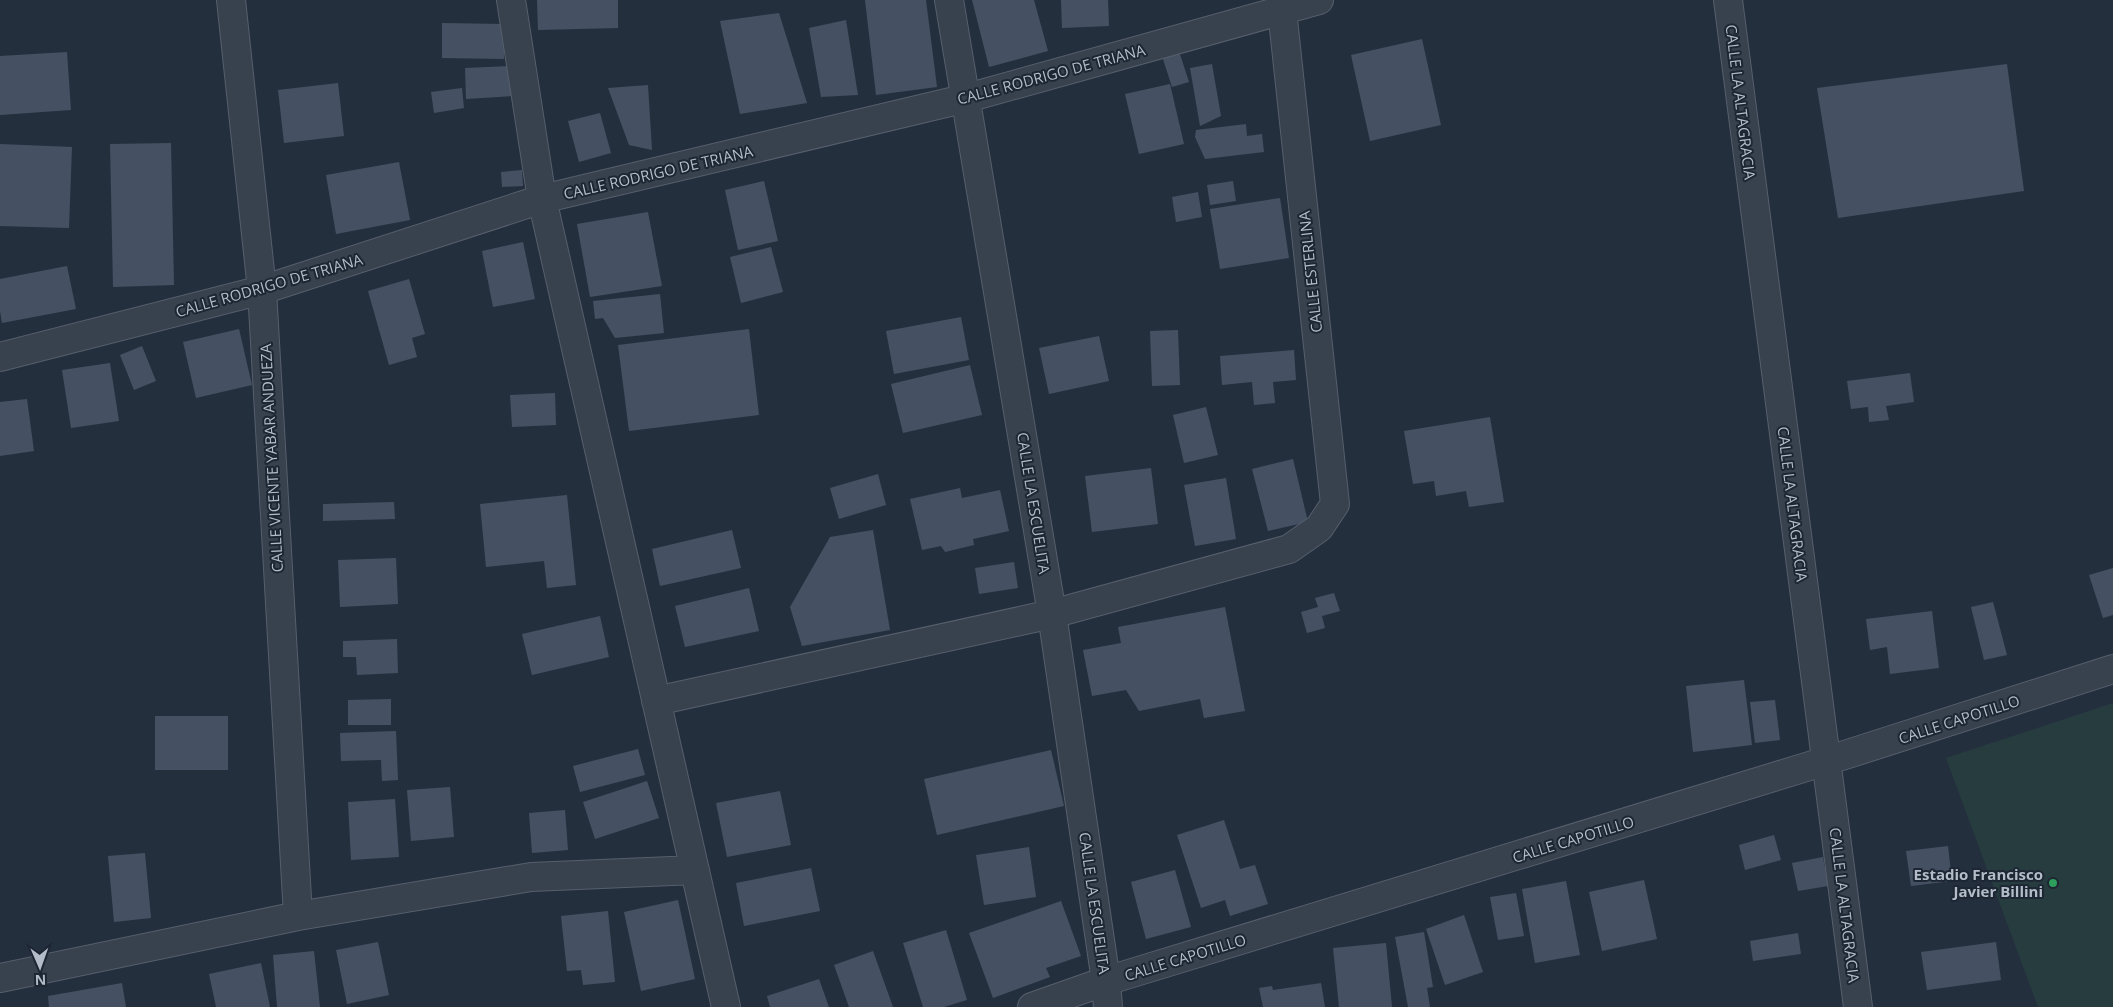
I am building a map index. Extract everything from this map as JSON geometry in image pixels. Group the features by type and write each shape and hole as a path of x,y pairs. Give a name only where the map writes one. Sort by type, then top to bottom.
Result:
{"street":[{"name":"CALLE VICENTE YABAR ANDUEZA","path":"231,0 262,290 298,916"},
{"path":"511,0 542,199 726,1007"},
{"name":"CALLE LA ESCUELITA","path":"949,0 1052,614 1107,994"},
{"name":"CALLE RODRIGO DE TRIANA","path":"0,357 262,290 542,199 966,98 1319,0"},
{"name":"CALLE LA ALTAGRACIA","path":"1728,0 1858,1007"},
{"name":"CALLE ESTERLINA","path":"1052,614 1289,549 1319,528 1335,504 1282,10"},
{"path":"656,700 1052,614"},
{"name":"CALLE CAPOTILLO","path":"1032,1007 1107,994 2113,669"},
{"path":"0,978 298,916 531,877 695,870"}],"green space":[{"name":"Estadio Francisco Javier Billini","path":"2113,703 2113,1007 2038,1007 1946,758"}],"building":[{"path":"537,0 618,0 618,28 538,30"},
{"path":"865,0 926,0 937,87 876,95"},
{"path":"972,0 1034,0 1048,51 989,67"},
{"path":"1061,0 1108,0 1109,26 1062,28"},
{"path":"779,13 807,103 740,114 720,21"},
{"path":"846,20 858,95 821,97 809,28"},
{"path":"442,23 504,24 504,59 442,58"},
{"path":"1422,39 1441,125 1370,141 1351,55"},
{"path":"1178,48 1189,82 1172,87 1161,53"},
{"path":"67,52 71,110 0,115 0,56"},
{"path":"1212,64 1221,116 1200,126 1190,68"},
{"path":"2007,64 2024,191 1838,218 1817,88"},
{"path":"512,66 513,96 466,99 465,68"},
{"path":"338,83 344,136 284,143 278,90"},
{"path":"1170,84 1184,144 1139,154 1125,94"},
{"path":"648,85 652,150 629,145 608,88"},
{"path":"462,88 464,108 434,113 431,92"},
{"path":"600,113 611,153 579,162 568,121"},
{"path":"1246,124 1247,136 1262,134 1264,152 1205,159 1195,137 1196,130"},
{"path":"171,143 174,285 113,287 110,144"},
{"path":"0,144 72,147 69,228 0,226"},
{"path":"399,162 410,220 336,234 326,175"},
{"path":"522,170 523,186 502,187 501,172"},
{"path":"764,181 778,241 738,250 725,190"},
{"path":"1233,181 1236,201 1210,205 1207,185"},
{"path":"1198,192 1202,217 1176,222 1172,197"},
{"path":"1280,198 1289,258 1220,269 1210,209"},
{"path":"648,212 662,286 590,297 577,224"},
{"path":"523,242 535,299 493,307 482,251"},
{"path":"771,247 783,292 741,303 730,257"},
{"path":"67,266 76,309 2,323 0,279"},
{"path":"409,279 425,334 412,338 417,357 389,365 368,291"},
{"path":"660,294 664,333 615,338 603,318 595,319 593,301"},
{"path":"961,317 969,360 894,374 886,331"},
{"path":"239,329 252,385 196,398 183,342"},
{"path":"749,329 759,415 629,431 618,345"},
{"path":"1178,330 1180,385 1152,386 1150,331"},
{"path":"1099,336 1109,381 1049,394 1039,348"},
{"path":"142,346 156,381 134,390 120,355"},
{"path":"1294,350 1296,380 1273,382 1275,403 1254,405 1252,382 1222,385 1220,356"},
{"path":"110,363 119,421 71,428 62,370"},
{"path":"970,365 982,415 903,433 891,384"},
{"path":"1910,373 1914,402 1886,406 1889,420 1869,422 1868,407 1851,409 1847,381"},
{"path":"555,393 556,425 512,427 510,395"},
{"path":"27,399 34,451 0,456 0,402"},
{"path":"1206,407 1218,455 1184,463 1173,415"},
{"path":"1490,417 1504,502 1469,507 1466,491 1436,496 1434,481 1413,484 1404,431"},
{"path":"1293,459 1308,522 1268,531 1252,469"},
{"path":"1151,468 1158,524 1092,532 1085,476"},
{"path":"878,474 886,505 839,519 830,488"},
{"path":"1226,478 1236,539 1195,546 1184,485"},
{"path":"960,488 962,498 1000,490 1009,531 973,539 974,545 945,552 941,546 922,550 910,499"},
{"path":"567,495 576,585 547,588 544,561 486,567 480,504"},
{"path":"394,502 395,519 323,521 323,504"},
{"path":"732,530 741,568 660,586 652,549"},
{"path":"873,530 890,630 802,646 790,607 830,537"},
{"path":"396,558 398,604 340,607 338,560"},
{"path":"1014,562 1018,588 979,594 975,568"},
{"path":"2113,568 2113,615 2103,618 2089,575"},
{"path":"749,588 759,631 685,647 675,606"},
{"path":"1334,593 1340,611 1322,616 1325,628 1307,633 1301,612 1318,607 1315,598"},
{"path":"1993,602 2007,655 1984,660 1971,607"},
{"path":"1225,607 1245,711 1204,718 1200,699 1139,711 1126,690 1092,696 1083,650 1121,643 1118,627"},
{"path":"1932,611 1939,668 1890,674 1887,647 1870,650 1866,619"},
{"path":"600,616 609,657 532,675 522,634"},
{"path":"397,639 398,673 357,675 356,657 343,657 343,641"},
{"path":"1744,680 1752,745 1693,752 1686,686"},
{"path":"391,699 391,725 348,725 348,700"},
{"path":"1775,700 1780,740 1755,743 1750,702"},
{"path":"155,716 228,716 228,770 155,770"},
{"path":"396,731 398,780 382,781 381,760 341,761 340,733"},
{"path":"638,749 645,775 580,792 573,766"},
{"path":"1051,750 1064,806 937,835 924,779"},
{"path":"647,781 659,818 595,839 583,802"},
{"path":"450,787 454,837 411,841 407,790"},
{"path":"780,791 791,845 727,857 716,803"},
{"path":"395,799 399,857 351,860 348,802"},
{"path":"565,810 568,850 532,853 529,813"},
{"path":"1224,820 1240,869 1255,865 1268,904 1230,916 1225,900 1201,908 1177,835"},
{"path":"1774,835 1781,860 1745,870 1739,845"},
{"path":"1948,846 1952,881 1911,886 1906,851"},
{"path":"1029,847 1036,897 984,905 976,855"},
{"path":"145,853 151,918 114,922 108,856"},
{"path":"1823,857 1828,886 1798,891 1792,863"},
{"path":"811,868 820,911 744,926 736,883"},
{"path":"1175,870 1191,927 1146,939 1131,882"},
{"path":"1644,880 1657,939 1602,951 1589,892"},
{"path":"1566,881 1580,955 1535,963 1522,889"},
{"path":"1516,893 1524,936 1498,940 1490,897"},
{"path":"678,900 695,979 641,991 624,912"},
{"path":"1061,901 1081,956 1046,968 1050,977 993,998 969,933"},
{"path":"608,911 615,982 583,985 581,970 567,971 561,916"},
{"path":"1464,915 1483,972 1445,985 1426,929"},
{"path":"946,930 967,1000 944,1007 923,1007 903,943"},
{"path":"1424,932 1433,987 1427,988 1430,1007 1408,1007 1395,937"},
{"path":"1798,933 1801,954 1753,961 1750,941"},
{"path":"378,942 389,995 347,1004 336,950"},
{"path":"1996,942 2001,980 1927,990 1921,952"},
{"path":"1386,943 1392,1007 1339,1007 1333,948"},
{"path":"314,951 320,1007 277,1007 273,955"},
{"path":"873,951 893,1007 849,1007 834,965"},
{"path":"261,963 270,1007 216,1007 209,974"},
{"path":"819,979 829,1007 770,1007 767,996"},
{"path":"122,983 126,1007 49,1007 48,996"},
{"path":"1321,983 1325,1007 1263,1007 1259,988 1272,986 1273,990"}],"place":[{"name":"Estadio Francisco Javier Billini","path":"2053,883"}]}
